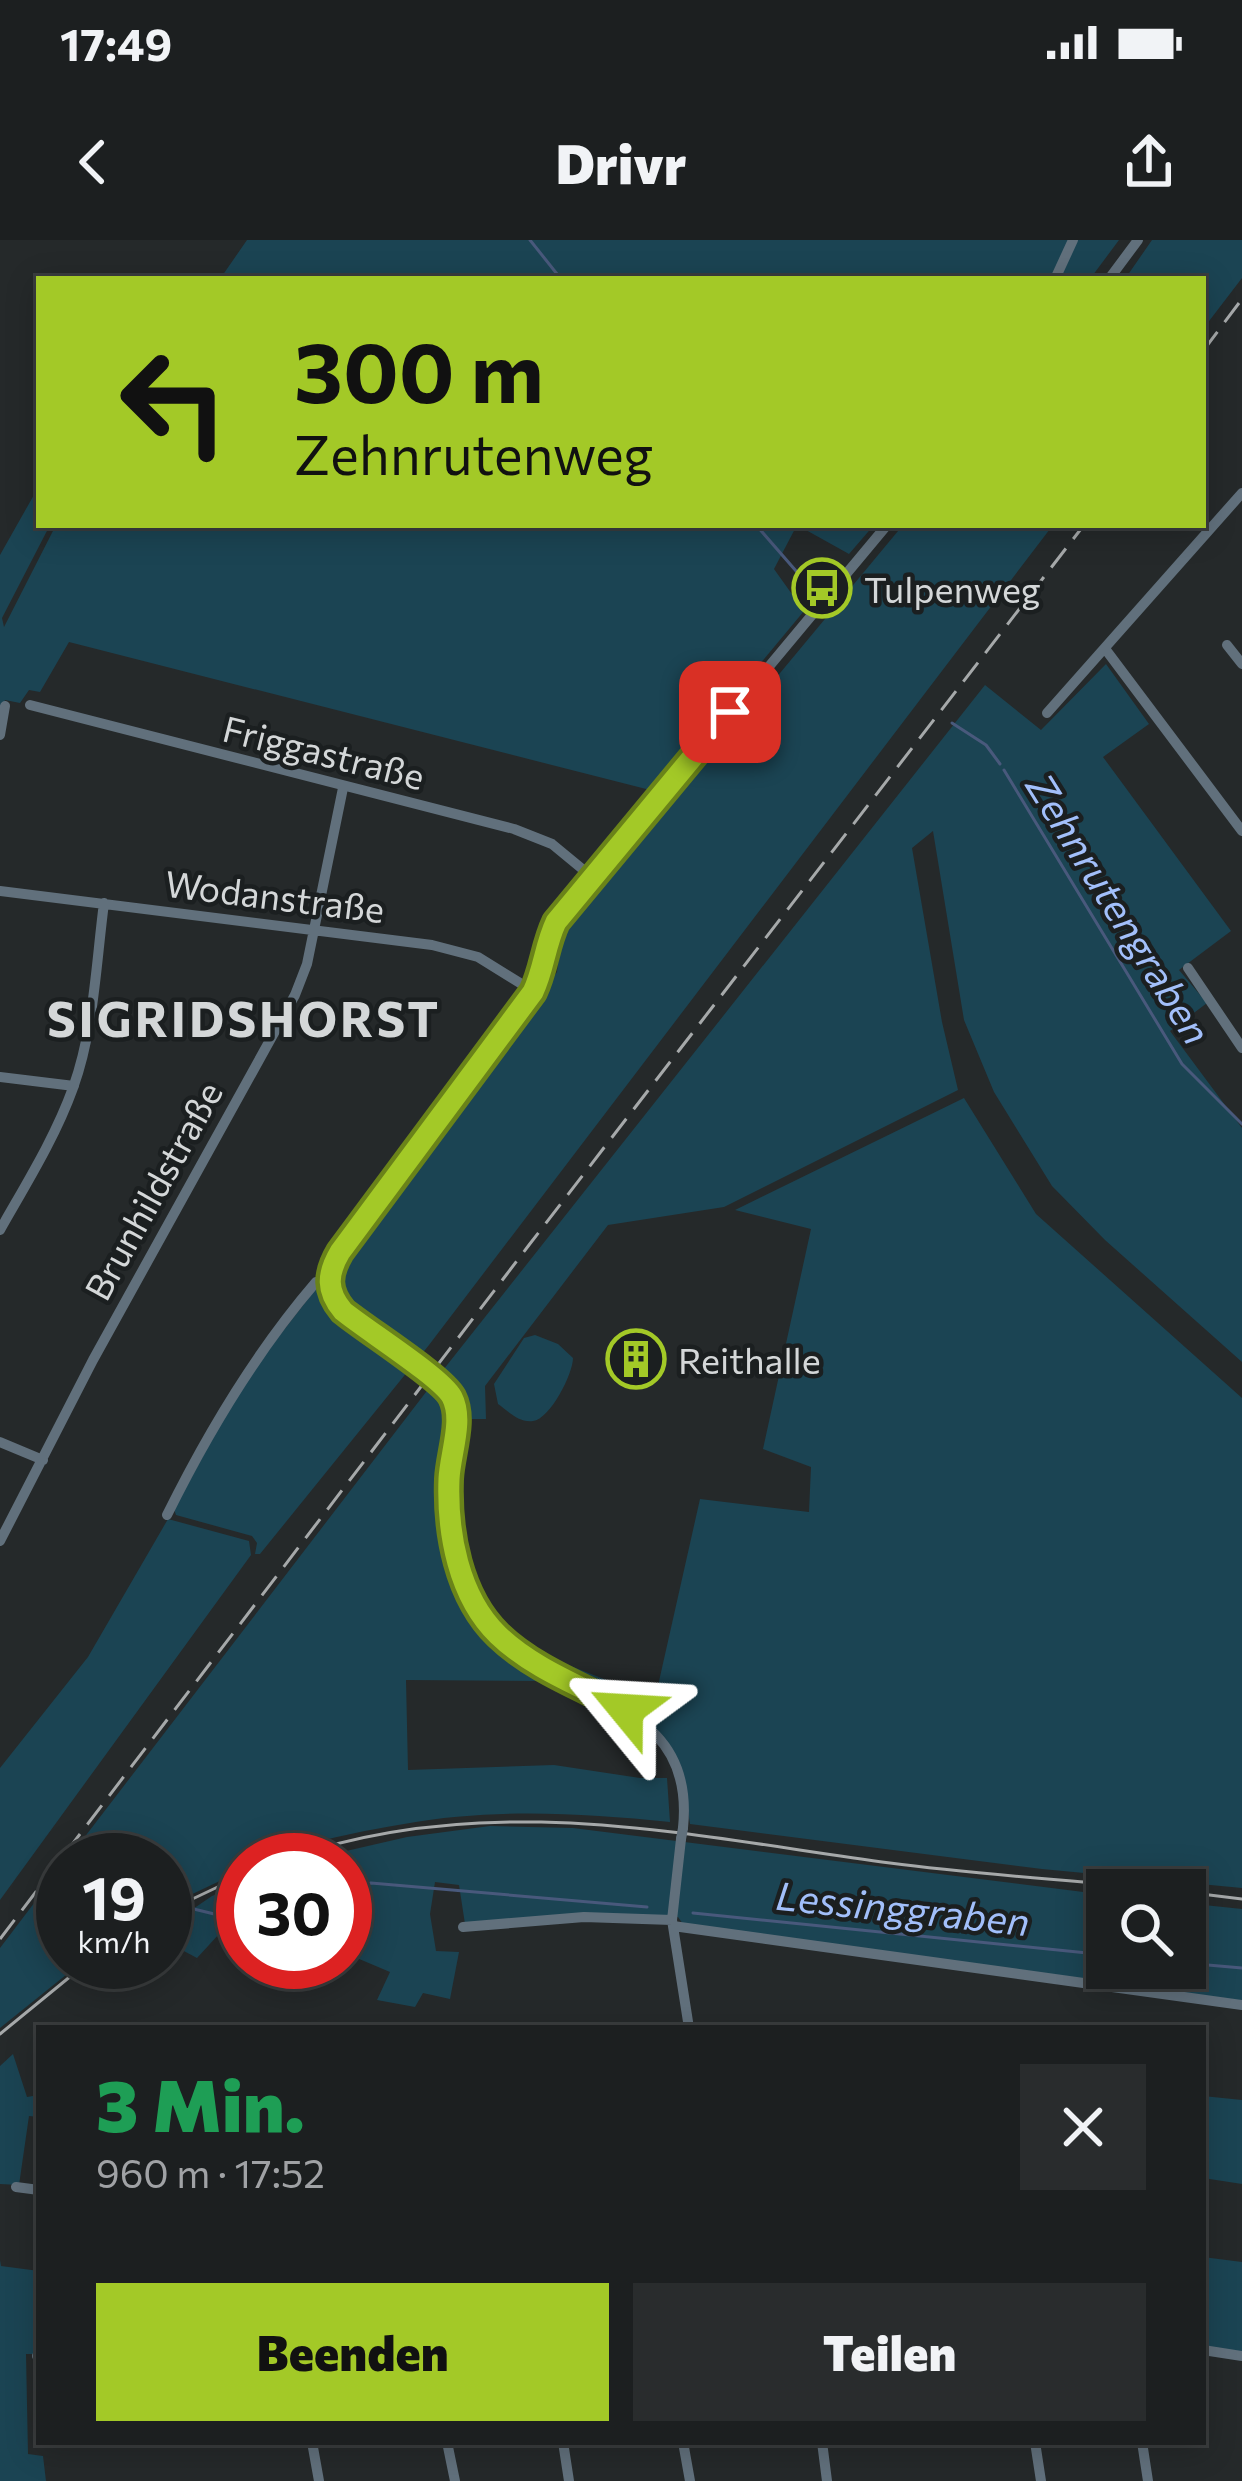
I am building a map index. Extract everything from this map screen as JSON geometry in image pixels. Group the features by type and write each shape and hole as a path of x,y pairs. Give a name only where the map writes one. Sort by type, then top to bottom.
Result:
{"street":[{"path":"1056,276 1072,240"},
{"path":"1111,276 1138,240"},
{"path":"1047,712 1241,498"},
{"path":"689,2025 672,1923 684,1805 678,1774 652,1731 626,1710 547,1670 497,1634 471,1595 454,1552 448,1507 457,1419 453,1399 436,1379 343,1311 329,1281 340,1252 533,992 541,975 544,946 556,922 884,528"},
{"path":"1227,645 1242,664"},
{"path":"1106,650 1242,831"},
{"name":"Friggastraße","path":"30,705 514,829 552,844 592,877"},
{"path":"0,735 5,706"},
{"name":"Brunhildstraße","path":"0,1541 93,1360 295,995 308,964 343,788"},
{"name":"Wodanstraße","path":"0,891 432,945 478,957 533,992"},
{"path":"0,1230 46,1150 74,1086 88,1026 104,903"},
{"path":"1188,968 1242,1048"},
{"path":"0,1077 74,1086"},
{"path":"167,1515 241,1380 316,1282 329,1281"},
{"path":"0,1442 43,1460"},
{"path":"463,1927 584,1917 672,1923 1242,2005"},
{"path":"16,2187 36,2190"},
{"path":"1206,2350 1242,2356"},
{"path":"313,2445 320,2481"},
{"path":"448,2445 455,2481"},
{"path":"563,2445 569,2481"},
{"path":"684,2445 690,2481"},
{"path":"822,2445 827,2481"},
{"path":"1035,2445 1041,2481"},
{"path":"1142,2445 1148,2481"}],"shaded area":[{"path":"247,240 1119,240 1092,276 222,276"},
{"path":"1152,240 1242,240 1242,278 1206,325 1206,276 1127,276"},
{"path":"36,491 36,528 48,528 2,618 4,627 54,528 795,528 774,569 804,611 654,791 69,642 40,692 29,690 20,703 5,700 0,718 0,555"},
{"path":"802,528 871,528 849,554"},
{"path":"901,528 1051,528 429,1345 260,1554 255,1554 257,1543 252,1536 176,1515 174,1509 244,1381 315,1290 341,1281 358,1243 557,972 561,937"},
{"path":"1106,664 1149,724 1103,757 1231,931 1179,970 1207,1003 1170,1031 1242,1128 1242,1362 1052,1186 994,1092 964,1020 933,831 912,848 958,1090 724,1207 608,1225 485,1386 486,1419 458,1419 450,1458 454,1552 497,1634 547,1670 544,1681 406,1680 408,1770 554,1765 667,1778 670,1822 537,1814 471,1816 357,1833 216,1833 216,1883 192,1894 192,1833 88,1833 436,1379 985,685 1041,730"},
{"path":"964,1098 1036,1214 1242,1398 1242,1888 1206,1885 1206,1869 1086,1869 1086,1873 690,1824 683,1776 642,1717 555,1665 563,1663 655,1699 700,1499 809,1512 811,1467 763,1449 811,1229 735,1210"},
{"path":"535,1335 558,1344 573,1358 553,1404 540,1418 528,1421 498,1404 494,1384 524,1338"},
{"path":"168,1519 249,1541 251,1555 49,1833 36,1833 36,1851 0,1900 0,1768 88,1657"},
{"path":"490,1826 573,1828 1086,1892 1086,1980 683,1924 678,1917 465,1924 459,1885 435,1882 430,1914 436,1951 459,1952 450,1999 423,1993 415,2007 377,2000 390,1972 372,1964 372,1845"},
{"path":"216,1894 216,1937 197,1958 192,1955 192,1910"},
{"path":"36,1901 36,1989 48,1989 0,2028 0,1948"},
{"path":"1206,1905 1242,1909 1242,2001 1155,1989 1206,1989"},
{"path":"13,2054 27,2097 36,2096 36,2117 29,2116 19,2185 0,2184 0,2066"},
{"path":"1206,2096 1242,2100 1242,2184 1206,2178"},
{"path":"1206,2257 1242,2262 1242,2353 1206,2348"},
{"path":"0,2260 1,2266 36,2271 36,2354 26,2354 28,2454 43,2456 46,2481 0,2481"}],"waterway":[{"name":"Zehnrutengraben","path":"530,240 559,276"},
{"name":"Zehnrutengraben","path":"759,528 810,587"},
{"name":"Zehnrutengraben","path":"952,723 986,745 1000,764"},
{"name":"Zehnrutengraben","path":"1004,770 1182,1064 1242,1124"},
{"name":"Lessinggraben","path":"372,1883 647,1907"},
{"name":"Lessinggraben","path":"192,1909 216,1914"},
{"name":"Lessinggraben","path":"693,1913 1086,1953"},
{"name":"Lessinggraben","path":"1206,1965 1242,1968"}],"tram line":[{"path":"372,1836 435,1826 585,1824 1086,1883"},
{"path":"192,1899 216,1888"},
{"path":"1206,1895 1242,1899"},
{"path":"0,2034 55,1989"}],"railway":[{"path":"1206,347 1242,299"},
{"path":"0,1939 1082,528"}],"place":[{"name":"Tulpenweg","path":"822,588"},
{"name":"Reithalle","path":"636,1359"}],"district":[{"name":"SIGRIDSHORST","path":"244,1017"}],"route":[{"path":"626,1710 547,1670 497,1634 471,1595 454,1552 448,1507 457,1419 453,1399 436,1379 343,1311 329,1281 340,1252 533,992 541,975 544,946 556,922 730,712"}]}
